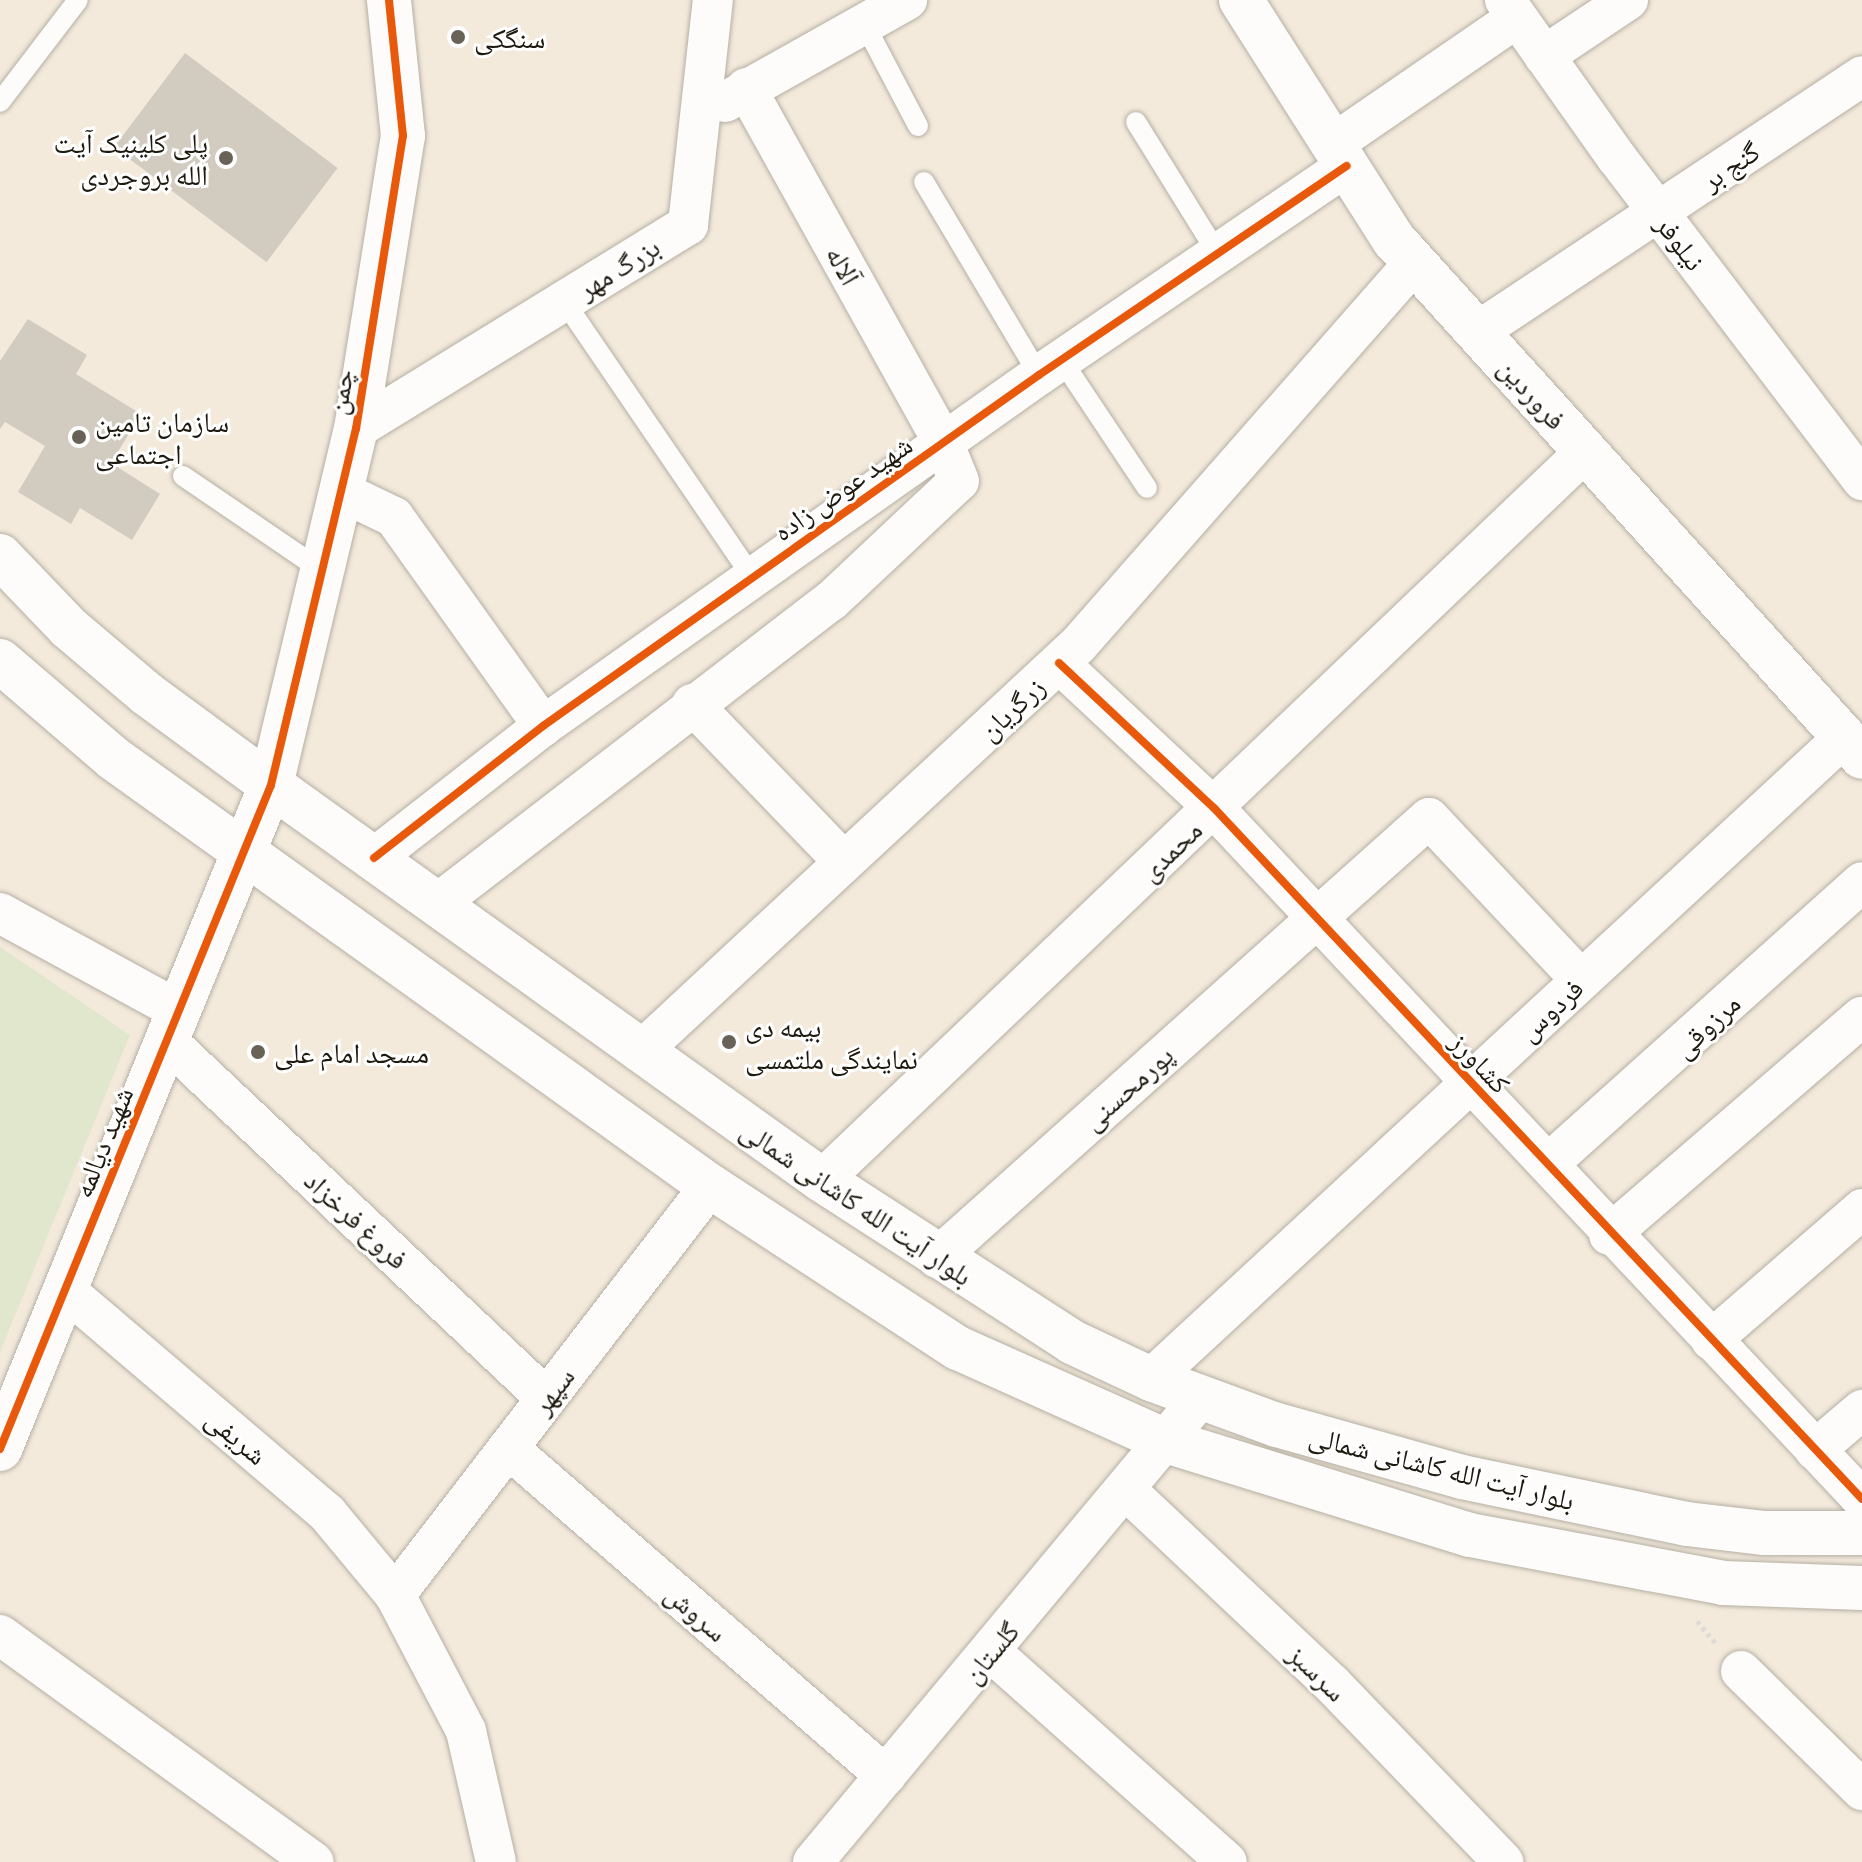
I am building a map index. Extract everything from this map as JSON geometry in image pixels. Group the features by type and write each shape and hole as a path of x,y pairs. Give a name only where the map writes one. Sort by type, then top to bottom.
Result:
{"main road":[{"name":"چمن","path":"244,852 271,785 356,429 403,136 389,0"},
{"name":"فروردین","path":"1241,0 1340,155 1414,263 1853,747"},
{"name":"بلوار آیت الله کاشانی شمالی","path":"0,556 114,665 271,785 822,1180 937,1258 1072,1342 1151,1379 1383,1456 1619,1510 1764,1533 1862,1533"},
{"name":"بلوار آیت الله کاشانی شمالی","path":"0,661 113,758 244,852 710,1186 958,1348 1166,1441 1348,1502 1484,1538 1723,1583 1862,1588"},
{"name":"شهید دیالمه","path":"0,1449 244,852"}],"street":[{"name":"بزرگ مهر","path":"356,429 688,225 703,116 713,0"},
{"path":"1544,56 1628,0"},
{"path":"703,116 746,88 888,8"},
{"name":"شهید عوض زاده","path":"374,858 543,726 1050,367 1218,254 1340,155 1510,9"},
{"name":"نیلوفر","path":"1510,9 1659,213 1862,480"},
{"name":"گنج بر","path":"1477,332 1862,76"},
{"name":"آلاله","path":"692,704 831,601 959,481 943,442 746,88"},
{"name":"زرگریان","path":"640,1052 1059,663 1414,263"},
{"name":"محمدی","path":"822,1180 1585,452"},
{"path":"340,491 394,517 543,726"},
{"name":"کشاورز","path":"1059,663 1214,808 1548,1164 1609,1235 1862,1499"},
{"path":"437,904 692,704 844,862"},
{"name":"فردوس","path":"1151,1379 1581,980 1853,747"},
{"name":"پورمحسنی","path":"937,1258 1429,818 1581,980"},
{"name":"مرزوقی","path":"1548,1164 1862,882"},
{"name":"فروغ فرخزاد","path":"0,913 174,1026 546,1398"},
{"path":"1609,1235 1862,1017"},
{"name":"سپهر","path":"395,1595 710,1186"},
{"path":"1711,1340 1862,1209"},
{"name":"شریفی","path":"65,1290 327,1513 395,1595 466,1731 496,1862"},
{"name":"گلستان","path":"829,1856 886,1776 1201,1397"},
{"path":"1815,1450 1862,1410"},
{"name":"سروش","path":"508,1448 886,1776"},
{"name":"سرسبز","path":"1126,1490 1332,1684 1503,1862"},
{"path":"0,1635 314,1862"},
{"path":"990,1651 1227,1862"},
{"path":"1741,1671 1862,1790"}],"lane":[{"path":"0,102 78,0"},
{"path":"888,8 918,126"},
{"path":"1136,122 1218,254"},
{"path":"924,182 1050,367 1147,488"},
{"path":"564,301 753,578"},
{"path":"183,476 321,570"}],"green space":[{"path":"0,947 130,1035 0,1352"}],"building":[{"name":"پلی کلینیک آیت الله بروجردی","path":"185,53 338,168 267,262 114,147"},
{"name":"سازمان تامین اجتماعی","path":"28,319 87,355 76,374 141,414 111,463 160,494 132,540 80,508 71,524 18,492 45,446 5,422 0,429 0,361"}],"cycle path":[{"path":"0,1449 271,785 356,429 403,136 389,0"},
{"path":"374,858 543,726 1039,375 1347,166"},
{"path":"1059,663 1214,808 1862,1499"}],"place":[{"name":"سنگکی","path":"458,37"},
{"name":"پلی کلینیک آیت الله بروجردی","path":"226,158"},
{"name":"سازمان تامین اجتماعی","path":"79,437"},
{"name":"بیمه دی نمایندگی ملتمسی","path":"729,1042"},
{"name":"مسجد امام علی","path":"258,1052"}]}
